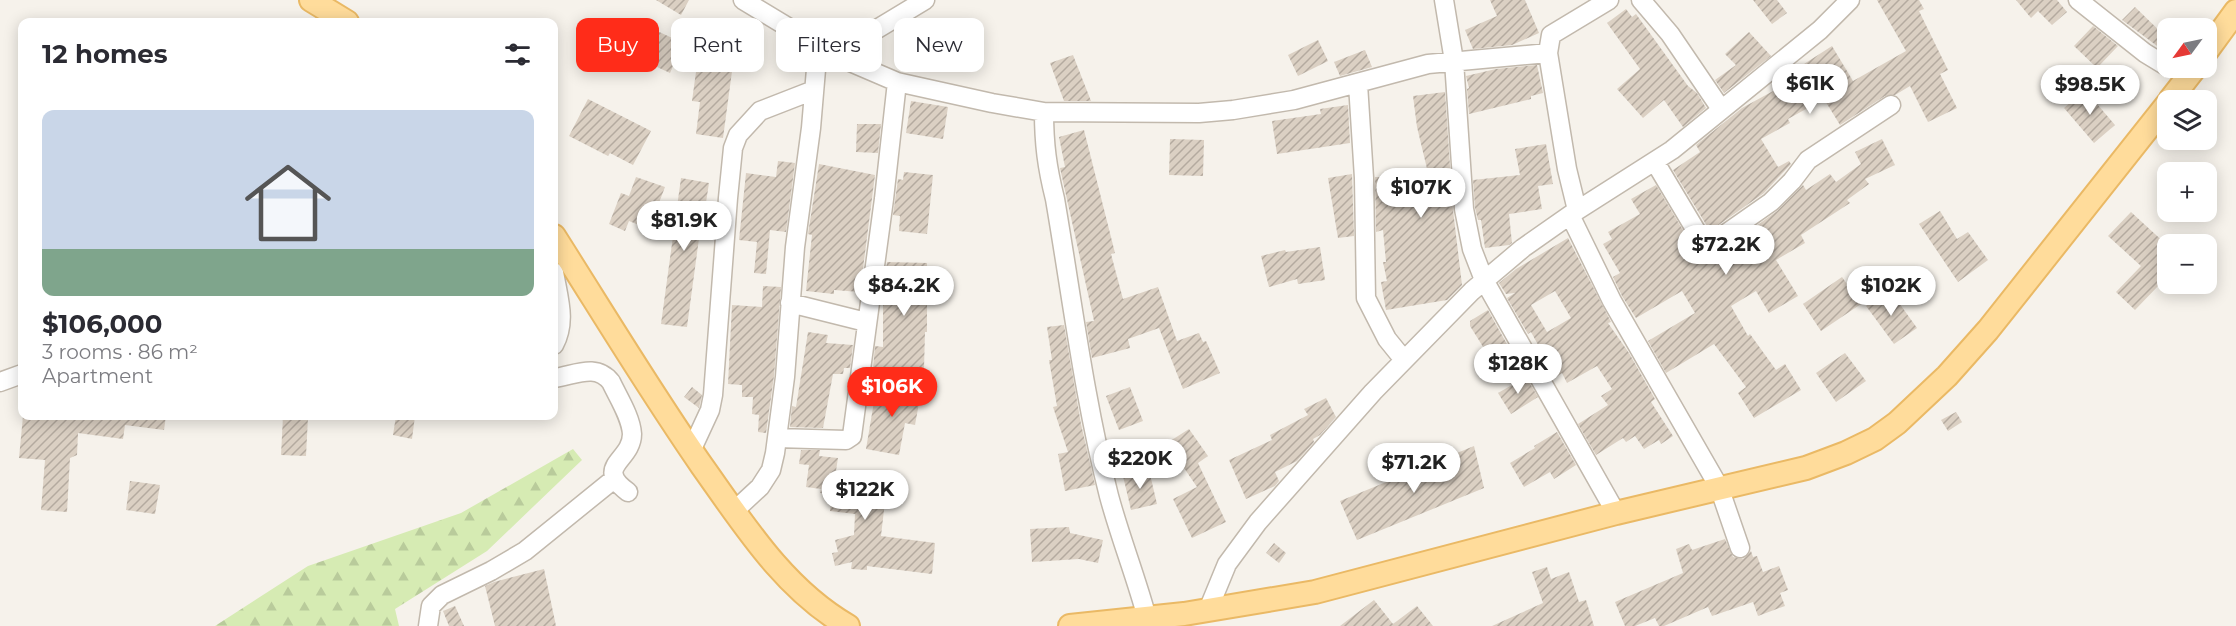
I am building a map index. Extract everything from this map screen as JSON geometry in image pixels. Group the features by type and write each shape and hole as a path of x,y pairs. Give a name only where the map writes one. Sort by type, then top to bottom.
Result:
{"main road":[{"path":"311,0 340,18"},
{"path":"2217,37 2236,11"},
{"path":"1070,626 1147,618 1182,620 1208,610 1315,592 1616,513 1806,468 1875,439 1897,423 1947,376 1988,330 2157,117"},
{"path":"558,242 644,380 733,512 798,590 824,612 848,626"}],"street":[{"path":"743,0 776,20"},
{"path":"882,26 925,0"},
{"path":"1444,0 1454,61 1464,209 1472,249 1484,280 1616,513"},
{"path":"1609,0 1551,35 1548,53 1573,212 1612,301 1719,487 1740,548"},
{"path":"1641,0 1670,34 1721,109"},
{"path":"1208,610 1227,564 1258,522 1388,375 1484,280 1573,212 1655,162 1820,30 1850,0"},
{"path":"2078,0 2145,53 2157,59"},
{"path":"874,72 897,82 1044,112 1199,113 1294,100 1428,64 1548,53"},
{"path":"733,512 760,487 771,470 785,377 795,247 811,128 816,72"},
{"path":"777,438 846,440 852,436 884,199 897,82"},
{"path":"1358,84 1364,178 1366,298 1387,339 1404,360"},
{"path":"691,451 710,410 713,395 733,148 738,135 760,111 814,90"},
{"path":"1655,162 1701,239 1711,244 1771,202 1792,181 1808,159 1891,105"},
{"path":"1044,112 1045,157 1055,199 1091,417 1109,495 1136,576 1147,618"},
{"path":"558,299 561,320 558,336"},
{"path":"790,303 866,322"},
{"path":"1387,339 1420,345"},
{"path":"1387,339 1388,375"},
{"path":"558,377 597,371 611,382 632,430 630,444 613,470 614,479 628,492"},
{"path":"0,382 18,375"},
{"path":"428,626 431,606 442,595 508,562 614,479"}],"green space":[{"path":"573,449 582,460 487,551 395,609 399,626 215,626 308,566 461,513"}],"building":[{"path":"656,0 689,0 681,15"},
{"path":"1490,0 1525,0 1539,33 1512,45 1473,49 1465,30 1497,16"},
{"path":"1753,0 1777,0 1787,13 1772,24"},
{"path":"1877,0 1919,0 1924,9 1919,11 1948,70 1940,74 1957,108 1928,122 1910,86 1895,95 1885,96 1840,125 1824,99 1788,119 1790,123 1761,139 1778,167 1789,161 1791,164 1764,193 1710,231 1673,170 1700,152 1696,145 1742,108 1793,80 1799,86 1812,75 1804,64 1832,46 1853,81 1906,51"},
{"path":"2016,0 2057,0 2067,12 2052,25 2038,11 2031,18"},
{"path":"2135,7 2157,28 2157,46 2122,20"},
{"path":"1626,9 1632,17 1636,14 1706,108 1683,127 1664,100 1643,118 1617,89 1640,69 1607,23"},
{"path":"2093,26 2118,46 2097,68 2074,46"},
{"path":"659,32 671,37 670,73 659,68"},
{"path":"1749,32 1771,56 1724,93 1715,80 1736,65 1725,54"},
{"path":"1318,40 1328,61 1298,76 1288,55"},
{"path":"1365,50 1372,67 1340,76 1334,62"},
{"path":"1073,55 1091,101 1064,101 1050,63"},
{"path":"1537,65 1543,93 1531,96 1531,99 1469,114 1467,89 1469,88 1466,76 1496,69"},
{"path":"696,72 732,72 723,138 696,134 700,102 692,101"},
{"path":"2085,90 2115,125 2094,143 2064,108"},
{"path":"1445,92 1453,210 1462,285 1447,300 1386,310 1381,282 1387,281 1383,262 1386,262 1383,230 1376,232 1375,177 1429,177 1417,127 1413,96"},
{"path":"588,99 651,131 633,165 610,153 608,156 569,136"},
{"path":"911,101 948,107 943,139 906,133"},
{"path":"1348,105 1350,143 1277,154 1272,121 1321,114 1320,109"},
{"path":"857,124 881,124 878,153 856,152"},
{"path":"1084,130 1115,253 1111,254 1123,299 1158,287 1177,341 1199,333 1203,342 1206,341 1220,373 1183,389 1159,328 1128,339 1130,348 1092,358 1086,322 1094,321 1060,168 1065,167 1059,137"},
{"path":"1170,139 1204,140 1203,176 1169,175"},
{"path":"1882,139 1895,165 1865,179 1869,184 1847,200 1850,203 1801,235 1805,243 1776,260 1798,296 1769,313 1756,291 1731,306 1748,336 1750,334 1776,370 1785,364 1801,390 1754,418 1738,393 1746,387 1714,344 1666,373 1648,341 1695,313 1682,291 1636,318 1622,296 1613,277 1620,273 1603,244 1612,239 1608,232 1640,214 1631,199 1656,185 1693,247 1703,254 1717,254 1777,211 1803,185 1806,190 1830,174 1836,182 1861,164 1855,152"},
{"path":"1546,144 1553,184 1538,186 1542,209 1509,214 1512,243 1485,248 1481,220 1478,220 1475,208 1473,180 1520,175 1515,149"},
{"path":"778,161 795,163 786,232 770,230 766,274 754,273 757,242 739,240 746,173 776,177"},
{"path":"819,164 875,175 860,292 834,290 834,294 806,291 812,235 808,234"},
{"path":"904,172 933,175 927,234 899,231 900,216 893,215 898,179 903,180"},
{"path":"1352,174 1354,236 1338,238 1328,178"},
{"path":"636,177 665,187 649,229 629,221 625,231 609,224 621,193 629,196"},
{"path":"681,178 709,183 705,209 703,209 687,327 661,324"},
{"path":"1940,211 1957,239 1968,232 1988,260 1958,282 1919,224"},
{"path":"2131,212 2157,236 2157,287 2135,310 2116,292 2141,266 2108,236"},
{"path":"1568,238 1611,322 1608,323 1629,353 1655,399 1651,402 1673,436 1661,444 1659,440 1644,449 1635,436 1626,442 1623,438 1596,455 1578,424 1608,405 1601,396 1612,389 1597,366 1567,383 1562,373 1553,379 1545,365 1548,363 1531,332 1528,334 1507,298 1515,293 1506,294 1499,283 1516,269","holes":["1555,291 1571,318 1547,332 1531,305"]},
{"path":"1320,247 1325,280 1298,284 1297,279 1269,287 1261,256 1285,250 1286,252"},
{"path":"887,262 927,263 927,332 925,332 924,369 873,368 875,346 883,347 883,293"},
{"path":"1842,277 1861,304 1821,331 1803,304"},
{"path":"763,286 781,287 774,376 766,433 758,432 759,415 752,414 753,397 742,397 742,385 728,384 732,305 762,307"},
{"path":"1889,289 1917,328 1894,344 1866,306"},
{"path":"1488,310 1508,346 1490,358 1470,326 1470,321"},
{"path":"1064,325 1081,424 1095,485 1065,491 1058,454 1068,452 1053,407 1057,406 1049,360 1052,360 1047,327"},
{"path":"808,332 828,335 826,343 853,345 850,368 844,368 843,374 833,374 823,428 790,427 792,406 796,407"},
{"path":"1845,353 1866,381 1836,402 1816,373"},
{"path":"1526,377 1538,397 1511,414 1498,393"},
{"path":"877,384 921,392 915,425 905,423 899,455 866,449"},
{"path":"692,387 702,395 699,408 684,397"},
{"path":"1130,387 1143,421 1119,430 1106,396"},
{"path":"1326,398 1336,417 1320,435 1313,439 1314,442 1297,461 1275,472 1279,481 1275,486 1246,499 1229,460 1272,440 1270,435 1308,415 1304,409"},
{"path":"1956,412 1962,422 1948,431 1941,420"},
{"path":"23,420 165,420 164,430 125,425 123,439 78,433 77,455 70,458 67,512 41,510 45,460 19,458"},
{"path":"283,420 308,420 306,456 281,455"},
{"path":"395,420 414,420 412,439 393,435"},
{"path":"1189,429 1208,456 1198,463 1226,522 1192,538 1173,499 1197,487 1167,443"},
{"path":"1557,432 1576,465 1554,479 1550,472 1524,487 1510,463"},
{"path":"1474,446 1484,488 1357,540 1340,501"},
{"path":"801,450 820,450 819,456 838,458 835,477 887,484 881,536 935,543 932,574 867,566 867,570 851,569 852,562 835,566 832,553 838,552 835,540 854,535 855,514 830,511 832,494 820,493 821,489 806,487 809,465 799,464"},
{"path":"1149,470 1157,504 1131,510 1123,476"},
{"path":"130,481 160,485 155,514 126,510"},
{"path":"1069,527 1070,533 1103,540 1098,563 1079,559 1032,562 1030,529"},
{"path":"1725,539 1733,557 1743,559 1751,551 1753,557 1757,556 1763,572 1779,566 1788,590 1780,593 1785,606 1758,616 1753,602 1712,616 1708,607 1664,626 1659,626 1655,618 1635,626 1625,626 1615,602 1683,573 1676,549 1689,544 1692,550"},
{"path":"1274,543 1286,553 1279,563 1266,553"},
{"path":"1547,567 1551,579 1569,572 1579,602 1586,600 1594,626 1492,626 1543,603 1532,572"},
{"path":"544,569 556,626 495,626 485,586"},
{"path":"1374,600 1393,624 1417,606 1433,626 1340,626"},
{"path":"455,606 464,626 449,626 443,611"}]}
